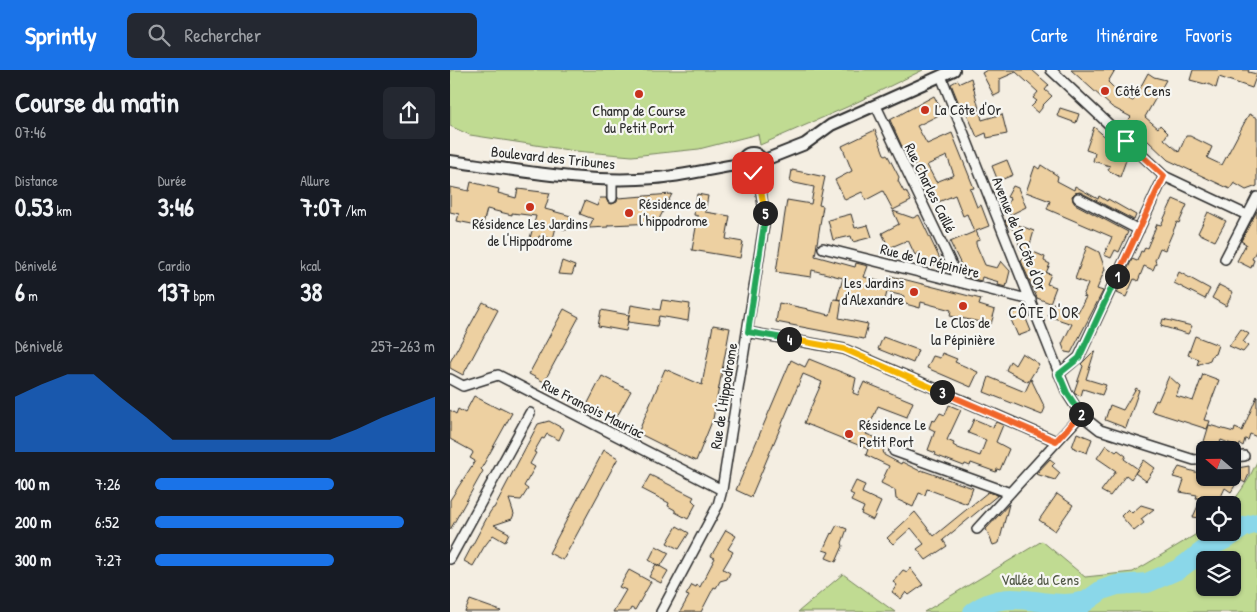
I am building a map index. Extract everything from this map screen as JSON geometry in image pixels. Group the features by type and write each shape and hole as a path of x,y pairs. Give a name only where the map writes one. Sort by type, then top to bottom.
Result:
{"street":[{"path":"762,161 805,144 832,125 954,70"},
{"path":"1051,70 1164,176 1248,215"},
{"name":"Avenue de la Côte d'Or","path":"941,76 1059,374 1067,393 1081,415 1100,430 1196,460"},
{"name":"Rue Charles Caillé","path":"876,106 960,282"},
{"path":"749,153 758,155 762,161 760,168 756,172 747,171 742,164 744,157 749,153"},
{"name":"Boulevard des Tribunes","path":"450,161 574,178 612,180 656,178 742,164"},
{"name":"Rue de l'Hippodrome","path":"661,612 718,505 722,490 765,218 756,172"},
{"path":"1059,374 1079,358 1164,176"},
{"path":"612,180 612,198"},
{"path":"1225,259 1257,196"},
{"path":"1078,198 1139,230"},
{"name":"Rue de la Pépinière","path":"823,248 1031,300"},
{"path":"748,332 844,349 1056,441"},
{"name":"Rue François Mauriac","path":"450,379 463,386 498,375 722,490"},
{"path":"450,559 530,413"},
{"path":"977,529 1081,415"},
{"path":"894,451 1010,493"}],"green space":[{"name":"Champ de Course du Petit Port","path":"450,70 923,70 847,107 760,145 758,134 699,149 632,156 575,151 470,135 450,126"},
{"name":"Vallée du Cens","path":"1257,462 1257,612 924,612 1042,541 1085,577 1133,572 1196,534 1196,541 1241,541 1241,496 1237,496"},
{"path":"843,574 895,612 798,612"}],"building":[{"path":"987,70 1032,70 1049,85 1045,90 1052,96 1038,113 1031,107 1037,101 1033,98 1038,92 1016,72 1000,79 1000,93 994,96 982,73"},
{"path":"1071,70 1115,70 1108,82 1121,95 1133,101 1148,73 1154,77 1166,80 1145,117 1158,128 1160,125 1168,133 1164,139 1179,152 1186,136 1190,136 1212,147 1207,158 1222,165 1249,114 1257,118 1257,186 1246,190 1234,183 1230,189 1168,160 1127,121 1131,117 1112,107"},
{"path":"1193,70 1249,70 1248,72 1257,74 1252,88 1219,77 1216,88 1206,83 1190,80"},
{"path":"971,78 982,120 1002,114 1007,134 987,138 986,133 977,137 965,109 962,111 951,84 958,80 960,83"},
{"path":"934,96 943,113 917,126 927,144 952,133 974,188 970,189 977,207 981,205 989,226 976,231 980,240 976,241 976,244 985,265 997,268 1001,261 1010,271 1006,287 998,285 999,282 982,277 981,281 967,277 950,242 974,232 967,214 963,216 955,195 936,203 928,185 925,186 907,150 904,151 890,120","holes":["947,156 954,175 936,182 927,165"]},
{"path":"1060,108 1079,114 1076,123 1057,116"},
{"path":"1094,127 1116,146 1118,141 1129,152 1120,177 1108,170 1110,166 1093,161 1095,153 1086,150"},
{"path":"875,130 884,154 888,156 899,177 898,181 911,201 893,210 883,191 866,200 862,192 845,200 835,180 852,171 842,146"},
{"path":"1007,160 1013,175 998,181 992,166"},
{"path":"1041,165 1058,176 1057,181 1074,190 1075,186 1098,199 1099,196 1107,201 1108,199 1136,215 1134,220 1080,192 1072,196 1075,204 1128,232 1119,252 1115,250 1111,258 1104,255 1112,237 1047,209 1050,201 1026,192 1035,166 1039,169"},
{"path":"792,170 825,177 819,205 823,206 815,256 855,267 856,263 868,266 864,277 889,284 891,276 981,299 979,305 995,310 991,324 950,316 951,310 921,302 920,308 902,303 904,296 887,292 883,308 837,299 843,278 812,270 811,277 776,272 787,200 811,204 814,187 790,182"},
{"path":"471,182 499,189 498,193 516,198 518,189 550,193 545,209 571,216 567,230 556,227 553,239 539,236 537,244 529,242 536,216 512,213 512,215 487,209 482,228 457,221 459,214 450,212 450,187 469,191"},
{"path":"1013,186 1018,188 1026,207 1010,215 1008,204 1010,198 1007,197"},
{"name":"Résidence de l'hippodrome","path":"672,194 657,223 608,225 608,227 589,228 593,219 580,214 585,201 597,206 600,198 606,198 608,203 612,204 617,202 618,198"},
{"path":"697,194 708,196 705,212 730,216 726,239 743,242 740,258 692,250 698,216 694,215"},
{"path":"1173,199 1187,205 1179,223 1177,222 1165,250 1160,248 1153,270 1144,266 1138,281 1134,279 1126,297 1117,293 1132,259 1137,261 1141,251 1143,252 1145,247 1147,248 1157,224 1161,225"},
{"path":"893,211 913,218 919,215 941,261 934,265 924,263 919,252 915,255 908,240 889,248 882,233 899,224"},
{"path":"1257,211 1257,249 1252,259 1254,260 1251,268 1237,261 1246,244 1241,241"},
{"path":"1208,212 1226,221 1215,241 1198,233"},
{"path":"851,214 855,228 868,225 872,237 853,242 851,236 833,240 828,220"},
{"path":"1005,220 1034,231 1028,251 1020,249 1018,240 1021,236 1006,224"},
{"path":"1087,246 1099,252 1105,269 1097,289 1103,291 1071,353 1065,352 1062,344 1072,324 1048,316 1053,303 1078,312 1086,297 1083,296 1088,284 1075,279"},
{"path":"1031,251 1045,257 1044,261 1050,264 1046,273 1051,274 1047,284 1056,287 1050,303 1037,298 1021,261"},
{"path":"562,261 575,266 572,275 558,274"},
{"path":"1179,272 1210,289 1205,299 1174,283"},
{"path":"1219,285 1233,292 1226,306 1212,298"},
{"path":"834,299 842,300 839,318 868,324 864,339 776,322 779,303 830,315"},
{"path":"662,300 690,304 688,321 659,316 657,326 628,322 631,305 660,310"},
{"path":"483,302 498,310 463,375 450,368 450,362"},
{"path":"564,309 579,317 544,382 529,374"},
{"path":"1022,309 1031,331 1018,336 1009,315"},
{"path":"601,310 629,315 626,331 598,326"},
{"path":"1163,319 1192,326 1188,334 1161,326"},
{"path":"713,325 730,328 713,419 696,461 638,433 665,369 702,385"},
{"path":"1241,329 1249,334 1243,342 1248,346 1243,352 1229,346"},
{"path":"1195,336 1218,345 1215,354 1212,355 1210,360 1197,365 1199,359 1188,355"},
{"path":"883,337 918,350 913,363 878,349"},
{"path":"1095,350 1086,379 1106,385 1102,395 1083,389 1081,396 1075,394 1074,392 1083,366 1081,364"},
{"path":"942,353 957,359 955,362 978,372 971,387 927,368 933,356 940,358"},
{"path":"1022,353 1039,364 1028,382 1006,370 1010,361 1015,365"},
{"name":"Résidence Le Petit Port","path":"809,359 856,378 853,393 858,395 864,382 913,402 907,417 878,406 866,434 887,442 883,452 884,455 901,464 902,462 920,471 973,488 967,504 927,489 925,495 919,493 913,507 896,499 895,490 881,483 889,466 866,455 868,449 804,423 822,382 803,374 751,497 736,490 791,360 805,367"},
{"path":"1203,374 1219,380 1204,420 1210,421 1207,429 1151,411 1156,400 1158,401 1169,376 1180,386 1176,396 1193,401"},
{"path":"602,376 631,391 615,420 587,405"},
{"path":"989,377 1025,392 1031,379 1045,408 1042,415 984,392"},
{"path":"1136,388 1139,390 1126,428 1105,420 1110,405 1123,410"},
{"path":"474,396 499,409 500,407 512,413 481,469 483,471 450,530 450,500 475,461 470,458 473,453 472,451 450,439 450,410 456,414 458,409 465,413"},
{"path":"1257,396 1257,437 1250,434 1248,440 1245,439 1243,446 1241,441 1204,441 1209,425 1234,432 1235,428 1242,431"},
{"path":"949,405 961,410 947,440 954,443 953,445 958,448 980,456 986,440 968,433 974,419 993,427 996,422 1003,425 996,442 1009,449 1000,470 997,469 996,472 971,463 970,466 965,464 964,466 935,455 936,453 928,450 935,431 929,428 932,420 935,421 940,413 945,415"},
{"path":"549,421 564,429 559,440 547,434 544,439 542,438 530,464 535,467 524,486 528,489 521,500 509,499 514,514 512,519 494,525 509,533 505,542 493,535 473,566 464,561 538,424"},
{"path":"1077,433 1092,439 1087,453 1072,447"},
{"path":"1106,445 1126,456 1124,459 1138,469 1131,479 1126,475 1110,496 1101,491 1116,471 1097,458"},
{"path":"604,450 618,458 563,560 549,553"},
{"path":"1050,459 1055,463 1052,466 1060,473 1055,480 1036,474"},
{"path":"1144,460 1155,468 1146,481 1135,473"},
{"path":"1249,466 1249,474 1245,483 1241,480 1241,467"},
{"path":"1179,467 1196,472 1196,486 1235,486 1231,492 1225,488 1221,496 1197,496 1180,492 1184,480 1173,477"},
{"path":"650,475 694,497 692,500 696,504 688,519 675,512 675,510 668,506 669,503 642,489"},
{"path":"856,481 865,485 862,493 881,502 873,520 861,514 864,507 851,501 854,495 850,493"},
{"path":"988,492 998,495 943,540 947,546 926,560 917,549 924,544 911,528 893,544 887,538 915,512 934,536"},
{"path":"1057,494 1073,505 1055,531 1039,520"},
{"path":"1009,504 999,543 993,545 986,529"},
{"path":"1141,505 1154,509 1141,519 1144,523 1134,531 1121,516 1128,509 1132,513"},
{"path":"837,525 847,529 842,543 843,546 836,562 826,558 829,552 823,550"},
{"path":"677,526 689,533 679,549 667,543"},
{"path":"726,530 736,536 728,549 733,552 723,569 730,573 727,579 720,581 716,588 714,587 701,612 680,612 689,596 686,595 692,585 700,587 715,558 711,556"},
{"path":"656,546 669,553 660,567 649,560"},
{"path":"656,564 668,571 661,583 649,577"},
{"path":"910,568 923,585 909,595 906,592 901,599 892,592 897,585 893,582 903,570 907,572"},
{"path":"629,570 651,582 635,610 631,608 629,612 613,612 626,590 619,587"},
{"path":"470,600 501,611 465,612"}],"waterway":[{"path":"1067,612 1081,605 1102,590 1117,585 1147,583 1179,569 1207,548 1228,538 1244,527 1257,523"},
{"path":"973,612 987,604 1001,600 1014,599 1067,604 1081,602"}],"place":[{"name":"Côté Cens","path":"1105,91"},
{"name":"Champ de Course du Petit Port","path":"639,94"},
{"name":"La Côte d'Or","path":"925,110"},
{"name":"Résidence Les Jardins de l'Hippodrome","path":"530,207"},
{"name":"Résidence de l'hippodrome","path":"629,213"},
{"name":"Les Jardins d'Alexandre","path":"914,292"},
{"name":"Le Clos de la Pépinière","path":"963,306"},
{"name":"Résidence Le Petit Port","path":"849,434"}],"district":[{"name":"CÔTE D'OR","path":"1044,312"}],"route":[{"path":"753,173 756,172 760,185 765,218 748,332 844,349 1056,441 1081,415 1067,393 1059,374 1079,358 1164,176 1126,141"}]}
